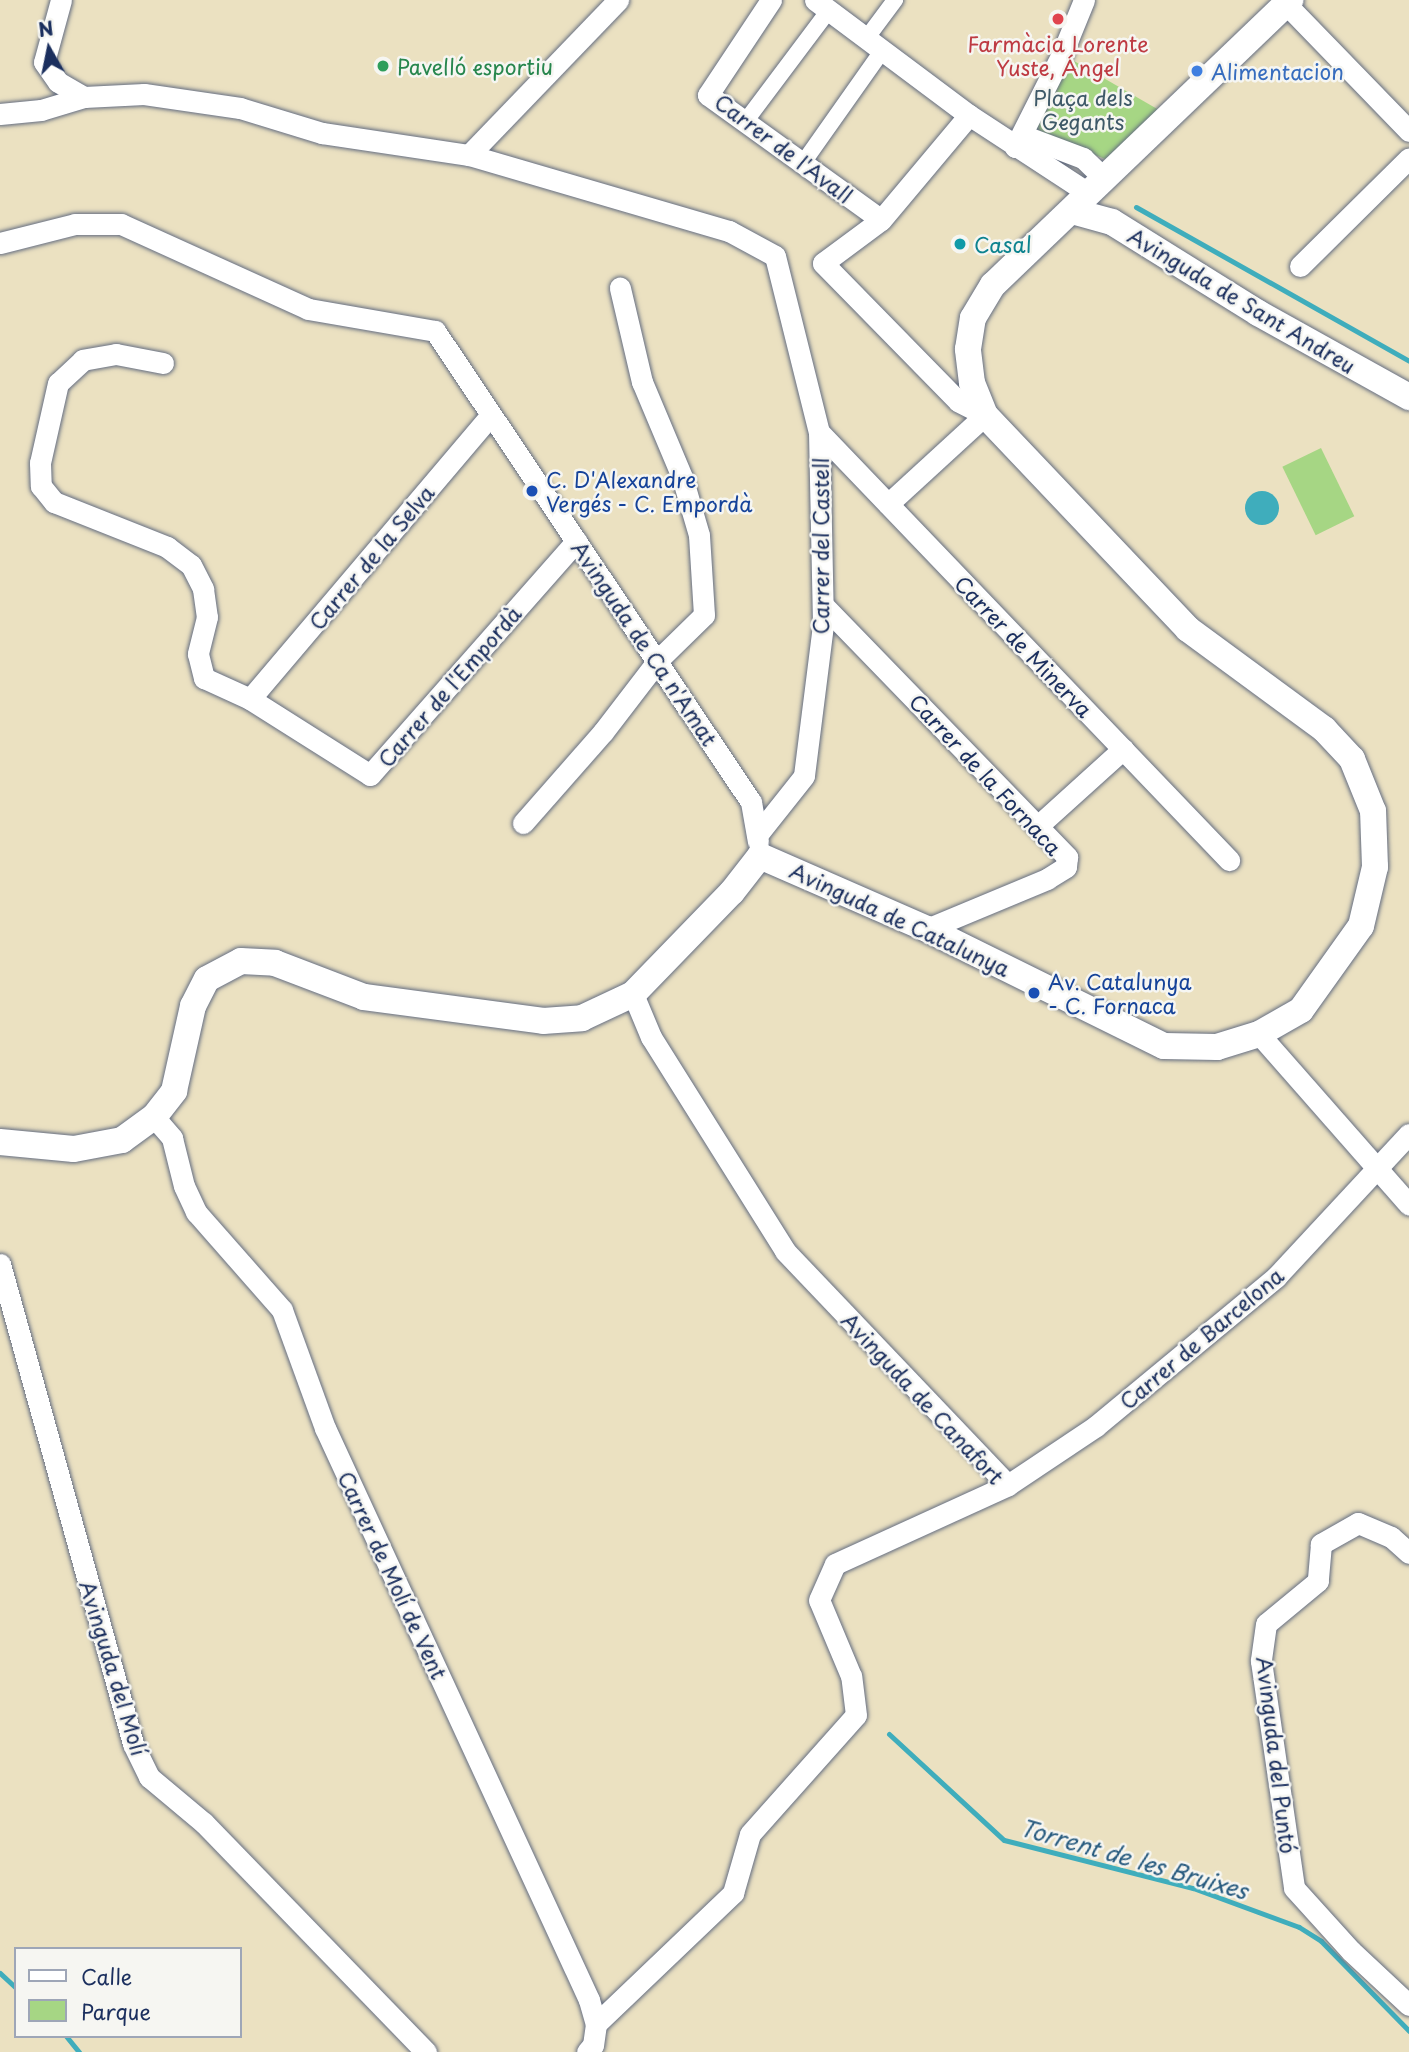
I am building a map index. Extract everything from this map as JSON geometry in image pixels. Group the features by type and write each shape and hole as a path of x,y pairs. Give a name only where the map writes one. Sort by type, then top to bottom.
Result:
{"street":[{"path":"61,0 44,62 58,82 83,97"},
{"path":"469,155 618,0"},
{"name":"Carrer de l'Avall","path":"772,0 708,95 881,220"},
{"path":"803,163 874,45 895,0"},
{"path":"1015,147 1062,54 1084,0"},
{"path":"1288,2 1409,131"},
{"name":"Avinguda de Catalunya","path":"759,845 1164,1046 1217,1047 1259,1034 1301,1010 1361,926 1376,867 1373,822 1353,759 1324,729 1188,629 985,415 972,383 968,349 973,318 993,285 1288,2"},
{"path":"745,122 822,5 1015,147"},
{"name":"Carrer del Castell","path":"0,114 41,110 83,97 144,94 226,106 322,133 469,155 729,231 775,256 819,432 823,605 804,776 759,845"},
{"path":"888,504 985,415 958,401 823,263 881,220 969,115"},
{"path":"1015,147 1030,138 1083,158 1088,195"},
{"path":"1300,266 1409,158"},
{"name":"Avinguda de Sant Andreu","path":"1088,195 1112,222 1258,313 1409,397"},
{"name":"Avinguda de Ca n'Amat","path":"0,243 75,224 121,224 308,309 435,331 659,659 751,802 759,845"},
{"path":"523,823 603,732 659,659 704,615 699,535 682,477 642,382 620,288"},
{"name":"Carrer de l'Empordà","path":"163,363 116,354 83,360 58,383 40,463 41,486 54,502 167,547 191,565 203,589 207,617 198,654 204,678 250,699 370,775 576,541"},
{"name":"Carrer de la Selva","path":"250,699 491,415"},
{"name":"Carrer de Minerva","path":"819,432 1229,860"},
{"name":"Carrer de la Fornaca","path":"823,605 1040,824 1067,857 1066,867 1047,879 926,929"},
{"path":"1040,824 1123,750"},
{"path":"0,1142 74,1149 122,1140 154,1117 174,1091 193,1006 207,979 241,961 275,963 364,998 543,1021 582,1018 633,995 732,892 759,845"},
{"name":"Avinguda de Canafort","path":"596,2024 733,1893 750,1835 856,1715 851,1676 819,1600 835,1564 1008,1485 785,1251 651,1037 633,995"},
{"path":"1259,1034 1409,1205"},
{"name":"Carrer de Molí de Vent","path":"154,1117 172,1138 184,1186 196,1212 282,1310 325,1428 596,2024"},
{"name":"Carrer de Barcelona","path":"1008,1485 1096,1426 1276,1277 1409,1134"},
{"name":"Avinguda del Molí","path":"0,1264 133,1744 149,1777 204,1823 426,2052"},
{"name":"Avinguda del Puntó","path":"1409,1553 1391,1537 1358,1523 1321,1544 1318,1581 1266,1624 1261,1661 1294,1888 1351,1951 1409,2005"},
{"path":"587,2052 593,2045 596,2024"}],"green space":[{"name":"Plaça dels Gegants","path":"1062,54 1159,110 1125,152 1105,159 1029,128"},
{"path":"1321,448 1354,516 1316,535 1282,467"}],"water":[{"path":"1262,491 1274,496 1279,508 1274,520 1262,525 1250,520 1245,508 1250,496"}],"waterway":[{"path":"1136,207 1409,361"},
{"name":"Torrent de les Bruixes","path":"889,1734 1004,1840 1193,1888 1299,1927 1321,1941 1409,2031"},
{"path":"0,1973 14,1986"},
{"path":"68,2038 79,2052"}],"place":[{"name":"Farmàcia Lorente Yuste, Ángel","path":"1058,19"},
{"name":"Pavelló esportiu","path":"383,66"},
{"name":"Alimentacion","path":"1197,71"},
{"name":"Casal","path":"960,244"},
{"name":"C. D'Alexandre Vergés - C. Empordà","path":"532,491"},
{"name":"Av. Catalunya - C. Fornaca","path":"1034,993"}]}
